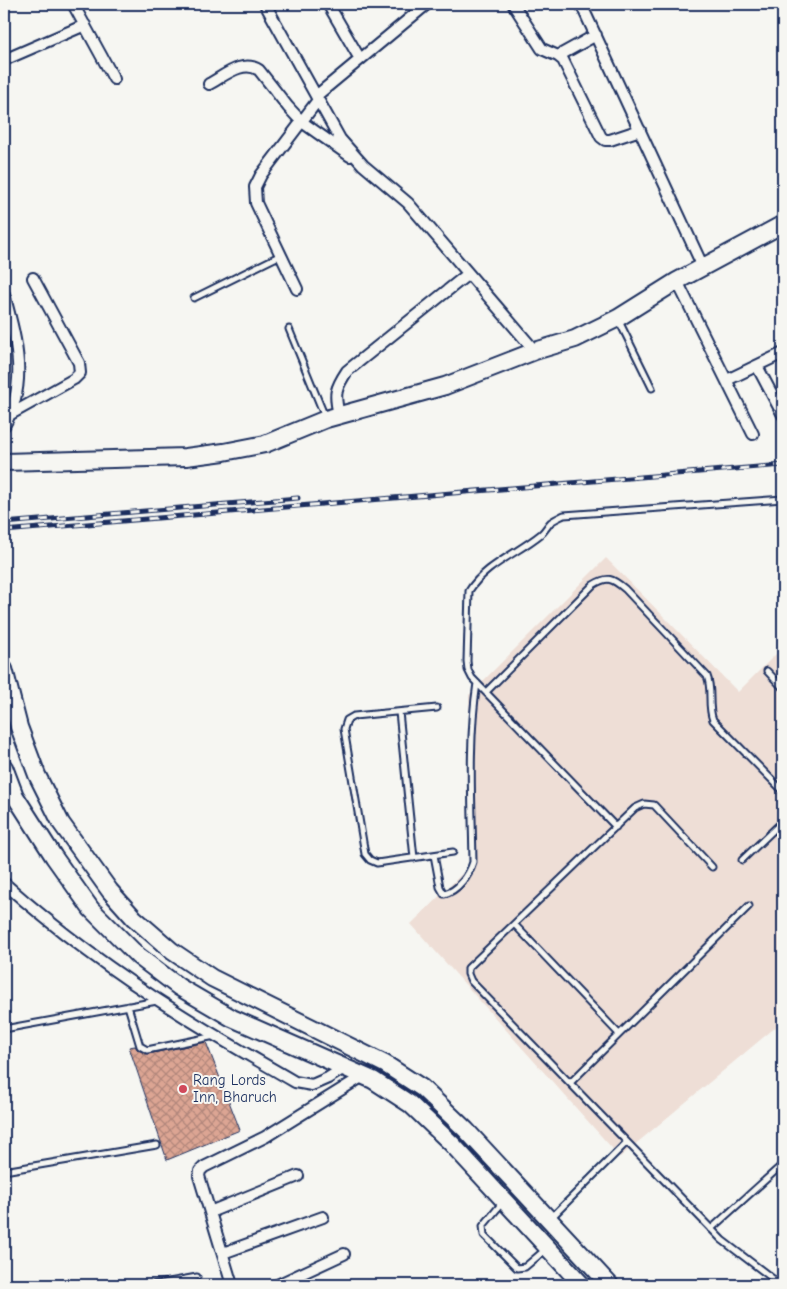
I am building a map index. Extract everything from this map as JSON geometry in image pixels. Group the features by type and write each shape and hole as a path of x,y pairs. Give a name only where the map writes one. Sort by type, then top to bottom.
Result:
{"main road":[{"path":"4,462 186,456 224,452 265,444 332,417 445,386 535,351 575,339 618,318 677,281 783,224"},
{"path":"4,669 19,727 36,775 61,823 110,891 134,918 172,951 212,978 385,1064 422,1088 466,1130 610,1285"},
{"path":"4,767 15,796 54,857 92,909 138,956 179,987 232,1018 373,1080 410,1104 451,1143 582,1285"}],"street":[{"path":"73,4 114,79"},
{"path":"266,4 340,139 363,165"},
{"path":"328,4 360,59"},
{"path":"297,289 256,203 255,187 261,174 302,122 317,98 360,59 427,4"},
{"path":"513,4 542,49 558,56 568,69 601,137 605,140 610,140 640,130"},
{"path":"581,4 703,267"},
{"path":"4,60 85,26"},
{"path":"558,56 596,35"},
{"path":"209,84 244,66 254,67 259,70 302,122 363,165 408,203 535,351"},
{"path":"332,417 337,386 347,371 468,274"},
{"path":"11,414 80,374 79,363 33,278"},
{"path":"677,281 753,434"},
{"path":"4,294 14,331 19,382 11,414 4,426"},
{"path":"727,380 783,353"},
{"path":"757,366 783,416"},
{"path":"4,883 41,916 108,966 217,1036 296,1082 312,1085 344,1068"},
{"path":"232,1285 200,1171 204,1167 265,1138 363,1076"},
{"path":"210,1212 298,1176"},
{"path":"222,1253 323,1217"},
{"path":"277,1285 344,1254"}],"lane":[{"path":"194,298 281,255"},
{"path":"618,318 652,388"},
{"path":"289,329 332,417"},
{"path":"616,827 477,683 468,670 469,591 475,581 484,573 544,533 554,520 571,514 783,499"},
{"path":"486,692 593,585 604,579 614,580 625,589 707,676 711,685 709,710 713,720 783,791"},
{"path":"768,671 783,688"},
{"path":"434,854 440,887 444,894 451,892 470,873 473,862 471,748 477,683"},
{"path":"436,708 354,716 346,720 344,729 365,854 370,860 377,863 452,852"},
{"path":"399,712 414,858"},
{"path":"712,868 654,806 644,804 636,808 468,968 468,974 472,981 722,1240 782,1285"},
{"path":"742,860 783,821"},
{"path":"570,1083 749,906"},
{"path":"514,924 618,1034"},
{"path":"4,1029 160,1000"},
{"path":"128,1006 140,1046 143,1049 146,1050 217,1036"},
{"path":"549,1220 627,1142"},
{"path":"4,1171 157,1145"},
{"path":"711,1229 783,1164"},
{"path":"504,1201 482,1226 484,1235 520,1269 548,1248"},
{"path":"152,1285 197,1277"}],"shaded area":[{"path":"606,558 738,692 779,651 783,656 783,1021 620,1157 411,924 471,865 469,695"}],"building":[{"name":"Rang Lords Inn, Bharuch","path":"206,1042 240,1130 167,1160 129,1047 135,1046 138,1050 148,1054"}],"railway":[{"path":"4,531 783,465"},
{"path":"4,523 298,498"}],"place":[{"name":"Rang Lords Inn, Bharuch","path":"183,1089"}]}
